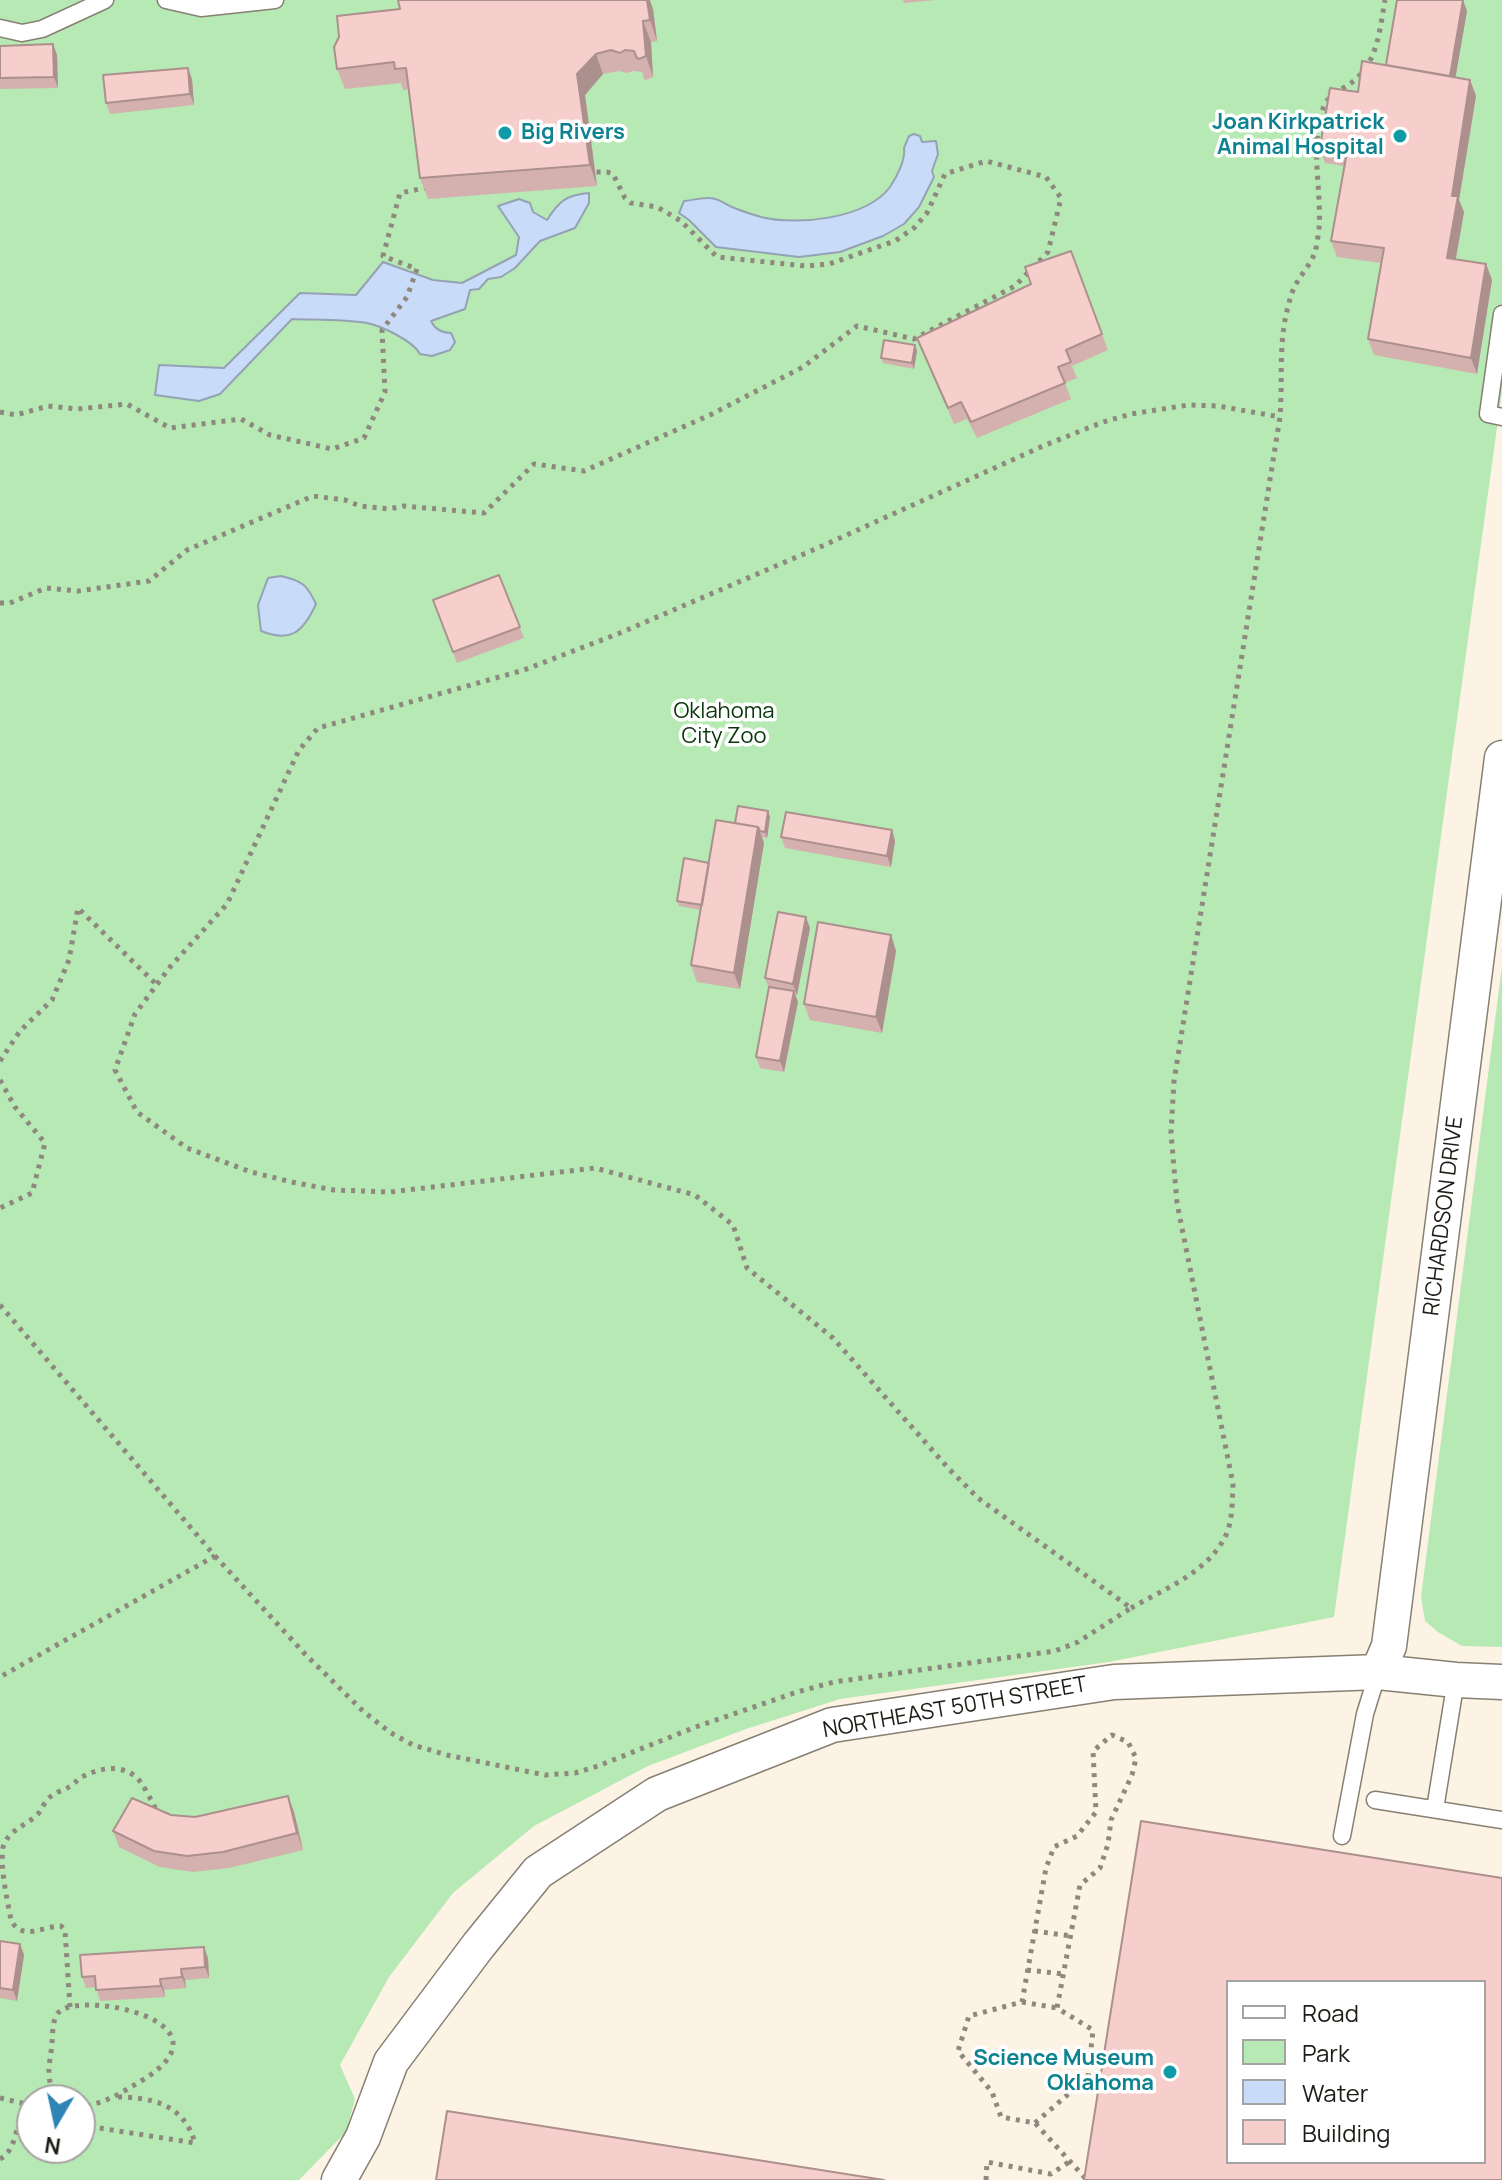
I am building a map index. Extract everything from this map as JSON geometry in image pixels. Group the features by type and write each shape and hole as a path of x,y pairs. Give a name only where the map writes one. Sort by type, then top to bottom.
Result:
{"street":[{"name":"RICHARDSON DRIVE","path":"1378,1672 1389,1646 1502,758"},
{"name":"NORTHEAST 50TH STREET","path":"339,2180 363,2137 391,2062 538,1872 657,1794 832,1725 1114,1682 1378,1672 1502,1682"}],"lane":[{"path":"0,28 22,33 42,29 105,0"},
{"path":"166,0 201,8 275,0"},
{"path":"1502,314 1488,414 1502,417"},
{"path":"1342,1836 1365,1714 1378,1672"},
{"path":"1435,1809 1456,1680"},
{"path":"1375,1800 1502,1820"}],"path":[{"path":"0,1305 215,1556 305,1654 364,1712 391,1733 413,1745 447,1755 545,1775 575,1773 693,1728 834,1682 1055,1651 1078,1642 1196,1570 1213,1555 1226,1534 1232,1511 1233,1484 1177,1203 1172,1165 1176,1065 1280,417 1282,346 1287,309 1295,285 1315,253 1319,226 1317,155 1320,121 1324,105 1331,95 1356,78 1369,61 1378,42 1385,0"},
{"path":"0,603 10,603 46,588 78,591 149,581 187,550 313,496 389,509 403,506 484,513 534,464 584,471 710,415 803,367 857,326 914,339 1015,286 1048,252 1061,198 1046,177 986,161 945,174 927,213 914,228 895,241 829,264 787,266 717,257 681,221 657,207 631,203 625,198 613,174 596,172"},
{"path":"0,412 16,415 48,406 77,409 127,404 170,428 241,419 270,435 332,449 364,438 385,392 382,330 407,297 417,269 383,256 400,193 425,188"},
{"path":"1131,1608 978,1498 833,1338 747,1268 733,1225 695,1195 595,1168 390,1192 334,1190 251,1172 187,1148 137,1112 115,1070 135,1014 227,904 299,750 318,728 524,670 620,633 1103,422 1188,405 1218,406 1280,417"},
{"path":"0,1061 20,1031 52,1000 69,960 78,908 157,985"},
{"path":"0,1080 15,1107 45,1143 32,1193 0,1208"},
{"path":"0,1677 215,1556"},
{"path":"1022,2002 1046,1868 1054,1847 1077,1836 1096,1812 1093,1751 1112,1735 1128,1742 1136,1758 1132,1775 1111,1820 1108,1844 1100,1868 1080,1885 1057,2008"},
{"path":"70,2007 65,1930 56,1925 30,1933 13,1926 1,1868 6,1841 17,1828 37,1815 54,1794 85,1775 112,1768 134,1774 140,1780 156,1806 158,1823"},
{"path":"1034,1931 1071,1936"},
{"path":"1027,1970 1064,1974"},
{"path":"1035,2123 1088,2077 1093,2030 1057,2008 1022,2002 969,2016 958,2051 992,2092 1001,2117 1035,2123 1087,2180"},
{"path":"50,2084 48,2071 53,2026 57,2014 64,2008 99,2005 145,2015 163,2025 171,2033 171,2054 152,2074 96,2104"},
{"path":"96,2128 195,2143 191,2130 181,2116 169,2108 139,2097 114,2097"},
{"path":"0,2159 11,2149 16,2132"},
{"path":"986,2180 987,2162 1051,2174 1069,2162"}],"green space":[{"name":"Oklahoma City Zoo","path":"0,0 1502,0 1502,391 1334,1617 1109,1662 840,1699 746,1729 648,1766 534,1826 453,1893 389,1977 340,2065 355,2099 346,2132 299,2180 0,2180"},
{"path":"1502,966 1502,1647 1462,1646 1425,1621 1421,1597"}],"water":[{"path":"909,136 920,136 922,142 936,141 938,154 932,171 934,177 919,207 904,224 883,236 840,252 799,257 716,247 679,213 684,201 708,198 776,220 811,220 848,213 879,198 890,187 898,174"},
{"path":"589,193 589,203 575,228 540,241 515,268 501,277 488,279 479,289 470,290 465,309 431,321 439,330 451,333 455,342 450,350 432,356 420,354 396,335 367,323 292,319 220,394 199,401 155,395 159,365 224,368 300,293 356,295 383,262 433,280 462,283 516,255 519,237 498,206 519,199 530,203 533,212 547,220 564,200"},
{"path":"281,576 303,585 316,604 301,628 280,636 261,631 258,605 268,578"}],"building":[{"name":"Big Rivers","path":"398,0 647,0 650,20 643,21 646,56 639,59 634,51 620,53 611,50 596,54 577,74 590,165 420,178 406,68 395,69 394,62 337,69 334,47 339,37 337,16 400,9"},
{"path":"1397,0 1463,0 1450,76 1386,65"},
{"path":"53,44 54,77 0,78 0,46"},
{"path":"1362,61 1470,80 1452,196 1458,196 1447,258 1486,264 1471,358 1368,339 1384,248 1331,241 1347,152 1320,147 1330,88 1358,92"},
{"path":"188,68 190,94 106,103 103,75"},
{"path":"1071,251 1102,334 1066,350 1071,362 1058,367 1065,383 971,422 961,402 948,408 917,338 1031,284 1025,267"},
{"path":"884,340 915,345 912,363 881,358"},
{"path":"499,575 520,627 453,652 433,600"},
{"path":"738,806 768,811 765,832 758,827 735,823"},
{"path":"786,812 892,830 887,856 781,837"},
{"path":"716,820 758,827 734,973 691,965"},
{"path":"684,858 709,863 702,905 677,901"},
{"path":"778,912 806,917 793,984 765,978"},
{"path":"818,922 891,935 876,1017 804,1004"},
{"path":"769,987 794,991 780,1061 756,1057"},
{"path":"288,1796 297,1833 223,1852 187,1856 154,1851 113,1831 132,1798 171,1815 195,1817"},
{"name":"Science Museum Oklahoma","path":"1141,1821 1502,1878 1502,2180 1084,2180"},
{"path":"0,1941 20,1944 13,1990 0,1988"},
{"path":"204,1947 205,1967 181,1969 182,1977 160,1979 161,1986 96,1990 95,1976 82,1977 80,1955"},
{"path":"447,2111 884,2180 436,2180"}],"place":[{"name":"Big Rivers","path":"505,133"},
{"name":"Joan Kirkpatrick Animal Hospital","path":"1400,136"},
{"name":"Science Museum Oklahoma","path":"1170,2072"}]}
